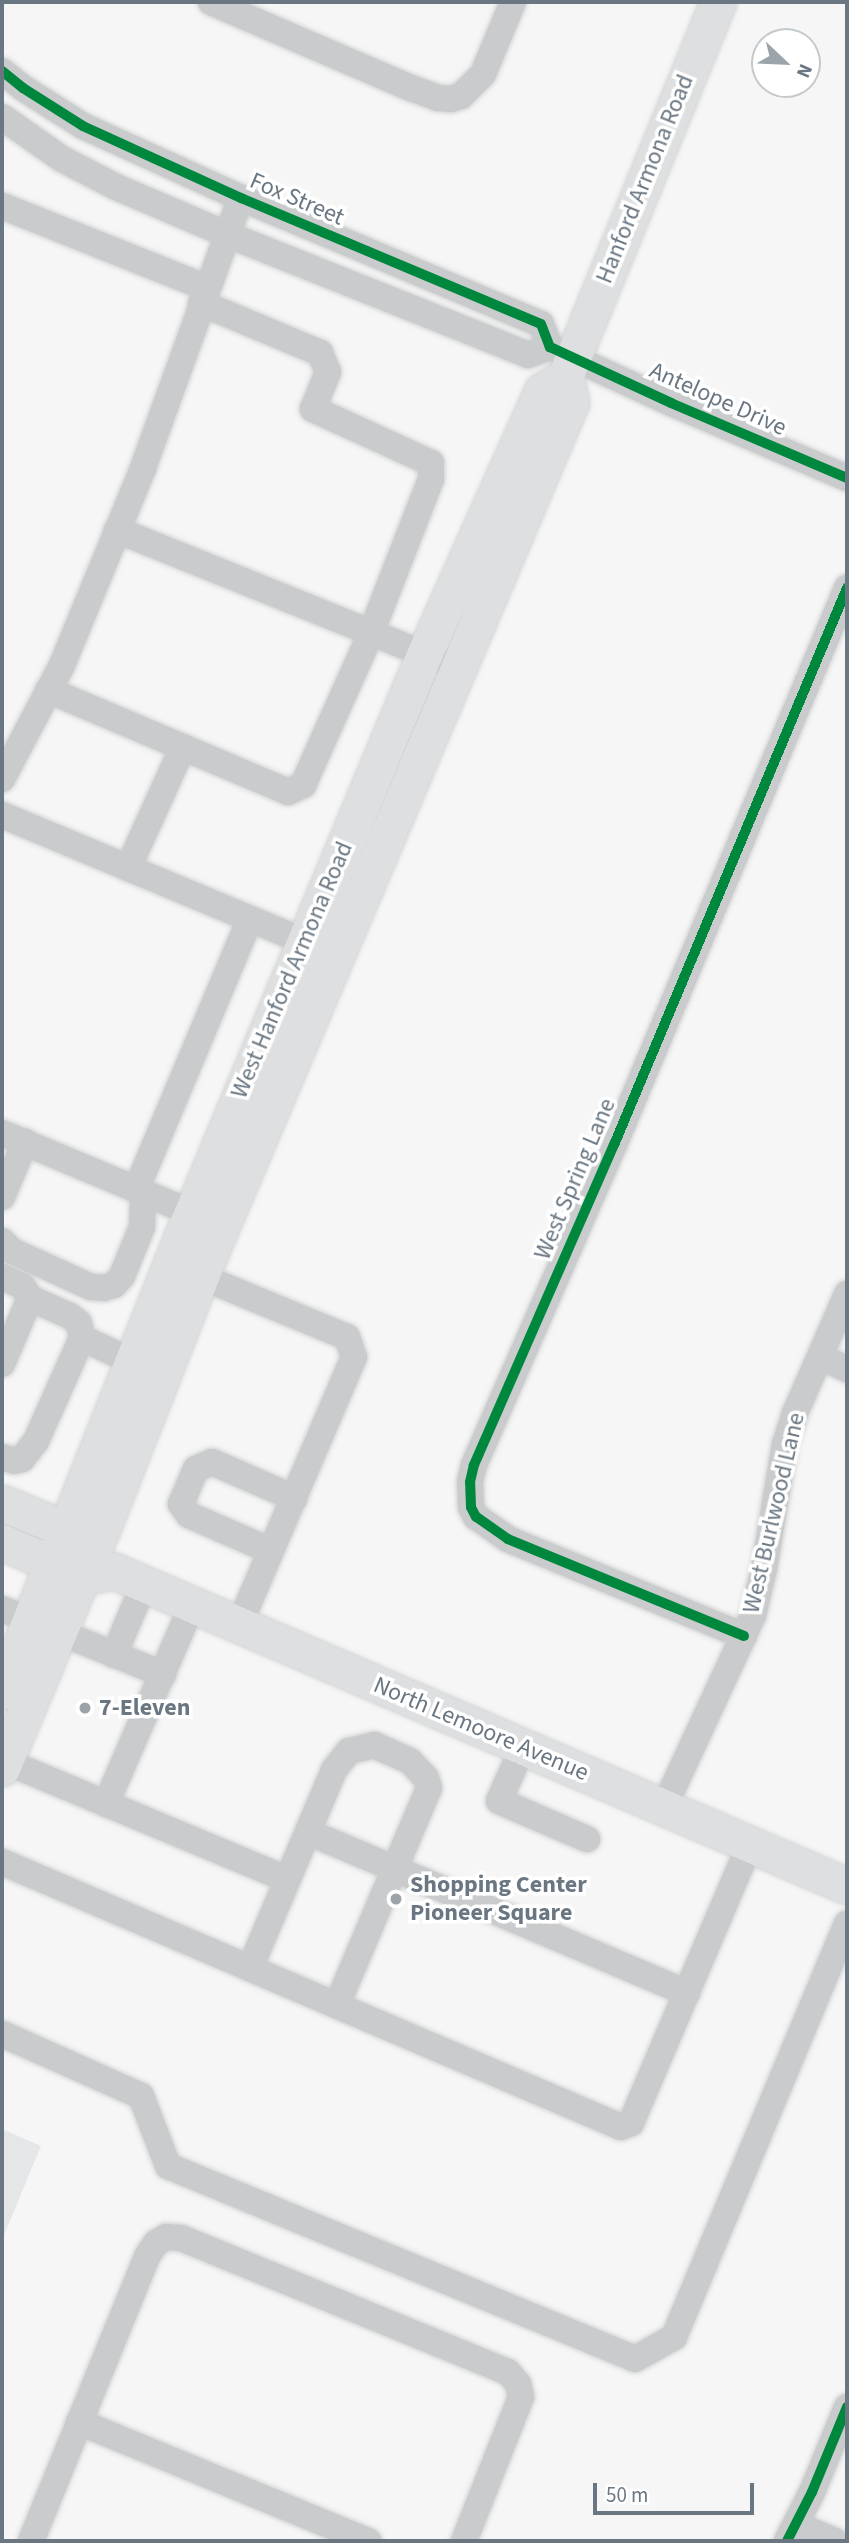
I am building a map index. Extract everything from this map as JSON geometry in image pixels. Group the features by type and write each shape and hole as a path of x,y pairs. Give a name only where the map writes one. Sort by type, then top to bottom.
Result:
{"main road":[{"name":"Hanford Armona Road","path":"563,360 718,2"},
{"name":"West Hanford Armona Road","path":"30,1621 89,1559 148,1369 206,1219 304,942 424,655 542,391 563,360"},
{"name":"West Hanford Armona Road","path":"206,1219 337,954 571,402 563,360"},
{"name":"North Lemoore Avenue","path":"2,1503 89,1559 847,1886"},
{"name":"North Lemoore Avenue","path":"2,1542 89,1559"},
{"path":"2,1691 30,1621"},
{"path":"3,1763 30,1621"}],"street":[{"path":"211,2 438,98 461,96 483,74 513,2"},
{"name":"Fox Street","path":"2,71 23,88 83,126 241,198 541,324 563,360"},
{"path":"2,117 73,165 226,234 528,355 563,360"},
{"path":"2,779 48,691 117,530 146,459 241,198"},
{"path":"2,206 204,295 320,353 328,372 313,409 431,463 431,479 371,633 303,785 288,792 48,691"},
{"name":"Antelope Drive","path":"563,360 847,478"},
{"path":"117,530 458,668"},
{"name":"West Spring Lane","path":"744,1636 508,1539 476,1517 471,1507 470,1482 474,1465 619,1132 847,588"},
{"path":"128,868 183,747"},
{"path":"2,815 337,954"},
{"path":"2,1241 12,1251 91,1287 104,1288 114,1285 122,1276 142,1227 140,1191 250,919"},
{"path":"2,1197 13,1138 206,1219"},
{"path":"186,1270 347,1336 354,1357 239,1625"},
{"path":"2,1277 22,1286 30,1298 75,1319 82,1338 148,1369"},
{"name":"West Burlwood Lane","path":"664,1807 744,1636 764,1569 785,1444 796,1411 847,1294"},
{"path":"2,1364 30,1298"},
{"path":"2,1457 14,1461 27,1455 82,1338"},
{"path":"821,1357 847,1369"},
{"path":"271,1551 189,1515 181,1504 196,1469 212,1462 294,1498"},
{"path":"89,1559 114,1655"},
{"path":"106,1804 192,1605"},
{"path":"30,1621 163,1674"},
{"path":"523,1747 499,1801 587,1839"},
{"path":"250,1968 334,1770 344,1755 359,1749 368,1759 405,1775 419,1774 428,1782 428,1795 337,2005"},
{"path":"3,1763 287,1879"},
{"path":"308,1832 687,1993"},
{"path":"5,1872 250,1968 621,2127 631,2123 750,1844"},
{"path":"2,2034 141,2096 168,2166 635,2359 674,2337 847,1924"},
{"path":"31,2541 148,2255 156,2243 166,2237 181,2238 508,2372 518,2384 521,2397 464,2541"},
{"path":"835,2541 792,2533 847,2407"},
{"path":"79,2421 368,2541"}],"shaded area":[{"path":"2,2129 41,2146 2,2240"}],"cycle path":[{"path":"2,71 23,88 83,126 241,198 541,324 550,347 671,403 847,478"},
{"path":"744,1636 508,1539 476,1517 471,1507 470,1482 474,1465 614,1145 847,588"},
{"path":"787,2541 812,2492 847,2407"}],"place":[{"name":"7-Eleven","path":"85,1708"},
{"name":"Shopping Center Pioneer Square","path":"396,1899"}]}
